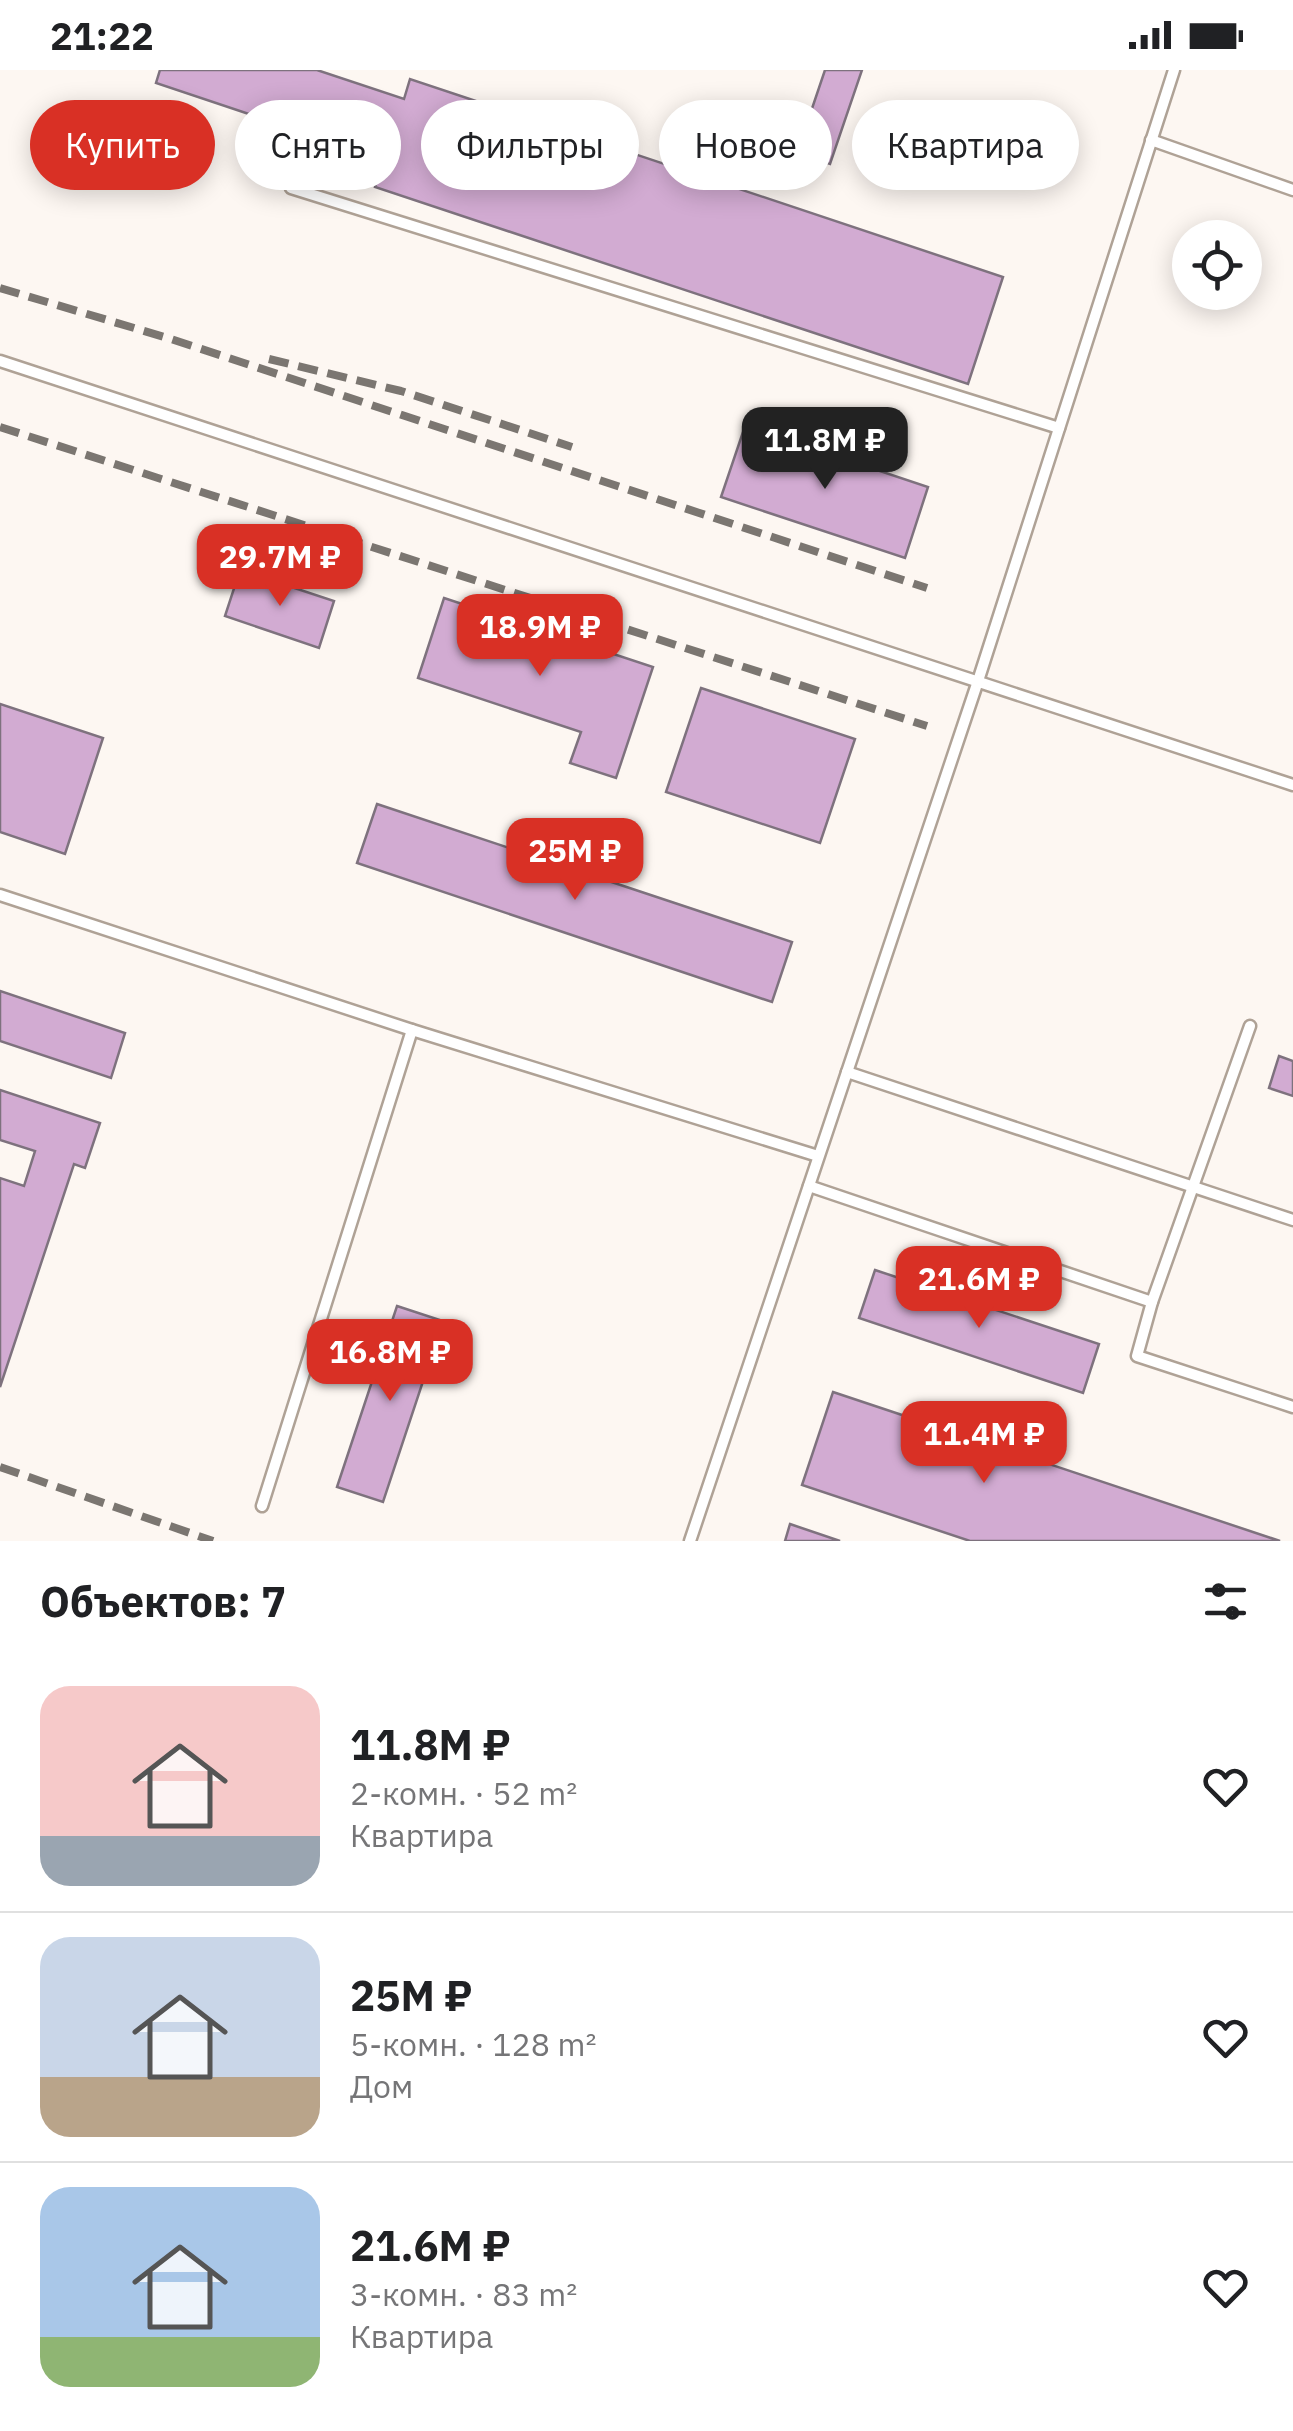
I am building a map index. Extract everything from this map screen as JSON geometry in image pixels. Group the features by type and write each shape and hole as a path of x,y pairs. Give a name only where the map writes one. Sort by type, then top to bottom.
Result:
{"lane":[{"path":"690,1541 978,680 1174,70"},
{"path":"1151,140 1293,190"},
{"path":"297,190 1059,428"},
{"path":"0,361 1293,785"},
{"path":"0,896 818,1156"},
{"path":"1250,1026 1152,1302 1137,1356 1293,1406"},
{"path":"262,1506 412,1030"},
{"path":"847,1072 1293,1220"},
{"path":"809,1186 1152,1302"}],"building":[{"path":"160,70 317,70 404,99 410,79 473,100 421,100 421,190 639,190 639,155 659,162 659,190 742,190 1003,277 968,384 384,190 401,190 401,100 235,100 235,109 156,83"},
{"path":"825,70 862,70 832,158 832,100 815,100"},
{"path":"745,426 928,487 905,558 721,497"},
{"path":"240,570 334,601 319,648 225,616"},
{"path":"444,598 653,667 616,778 570,763 581,732 418,678"},
{"path":"701,688 855,739 820,843 666,792"},
{"path":"0,704 103,738 65,854 0,832"},
{"path":"377,804 792,942 772,1002 357,863"},
{"path":"0,991 125,1033 111,1078 0,1041"},
{"path":"1279,1056 1293,1061 1293,1096 1269,1088"},
{"path":"0,1090 100,1123 85,1168 74,1164 0,1387 0,1178 24,1186 35,1151 0,1140"},
{"path":"875,1270 1099,1344 1083,1393 859,1318"},
{"path":"397,1306 443,1321 383,1502 337,1487"},
{"path":"833,1392 1280,1541 970,1541 802,1485"},
{"path":"790,1524 840,1541 785,1541"}],"railway":[{"path":"0,288 171,339 927,588"},
{"path":"269,359 401,391 572,447"},
{"path":"0,427 927,726"},
{"path":"0,1467 213,1541"}]}
